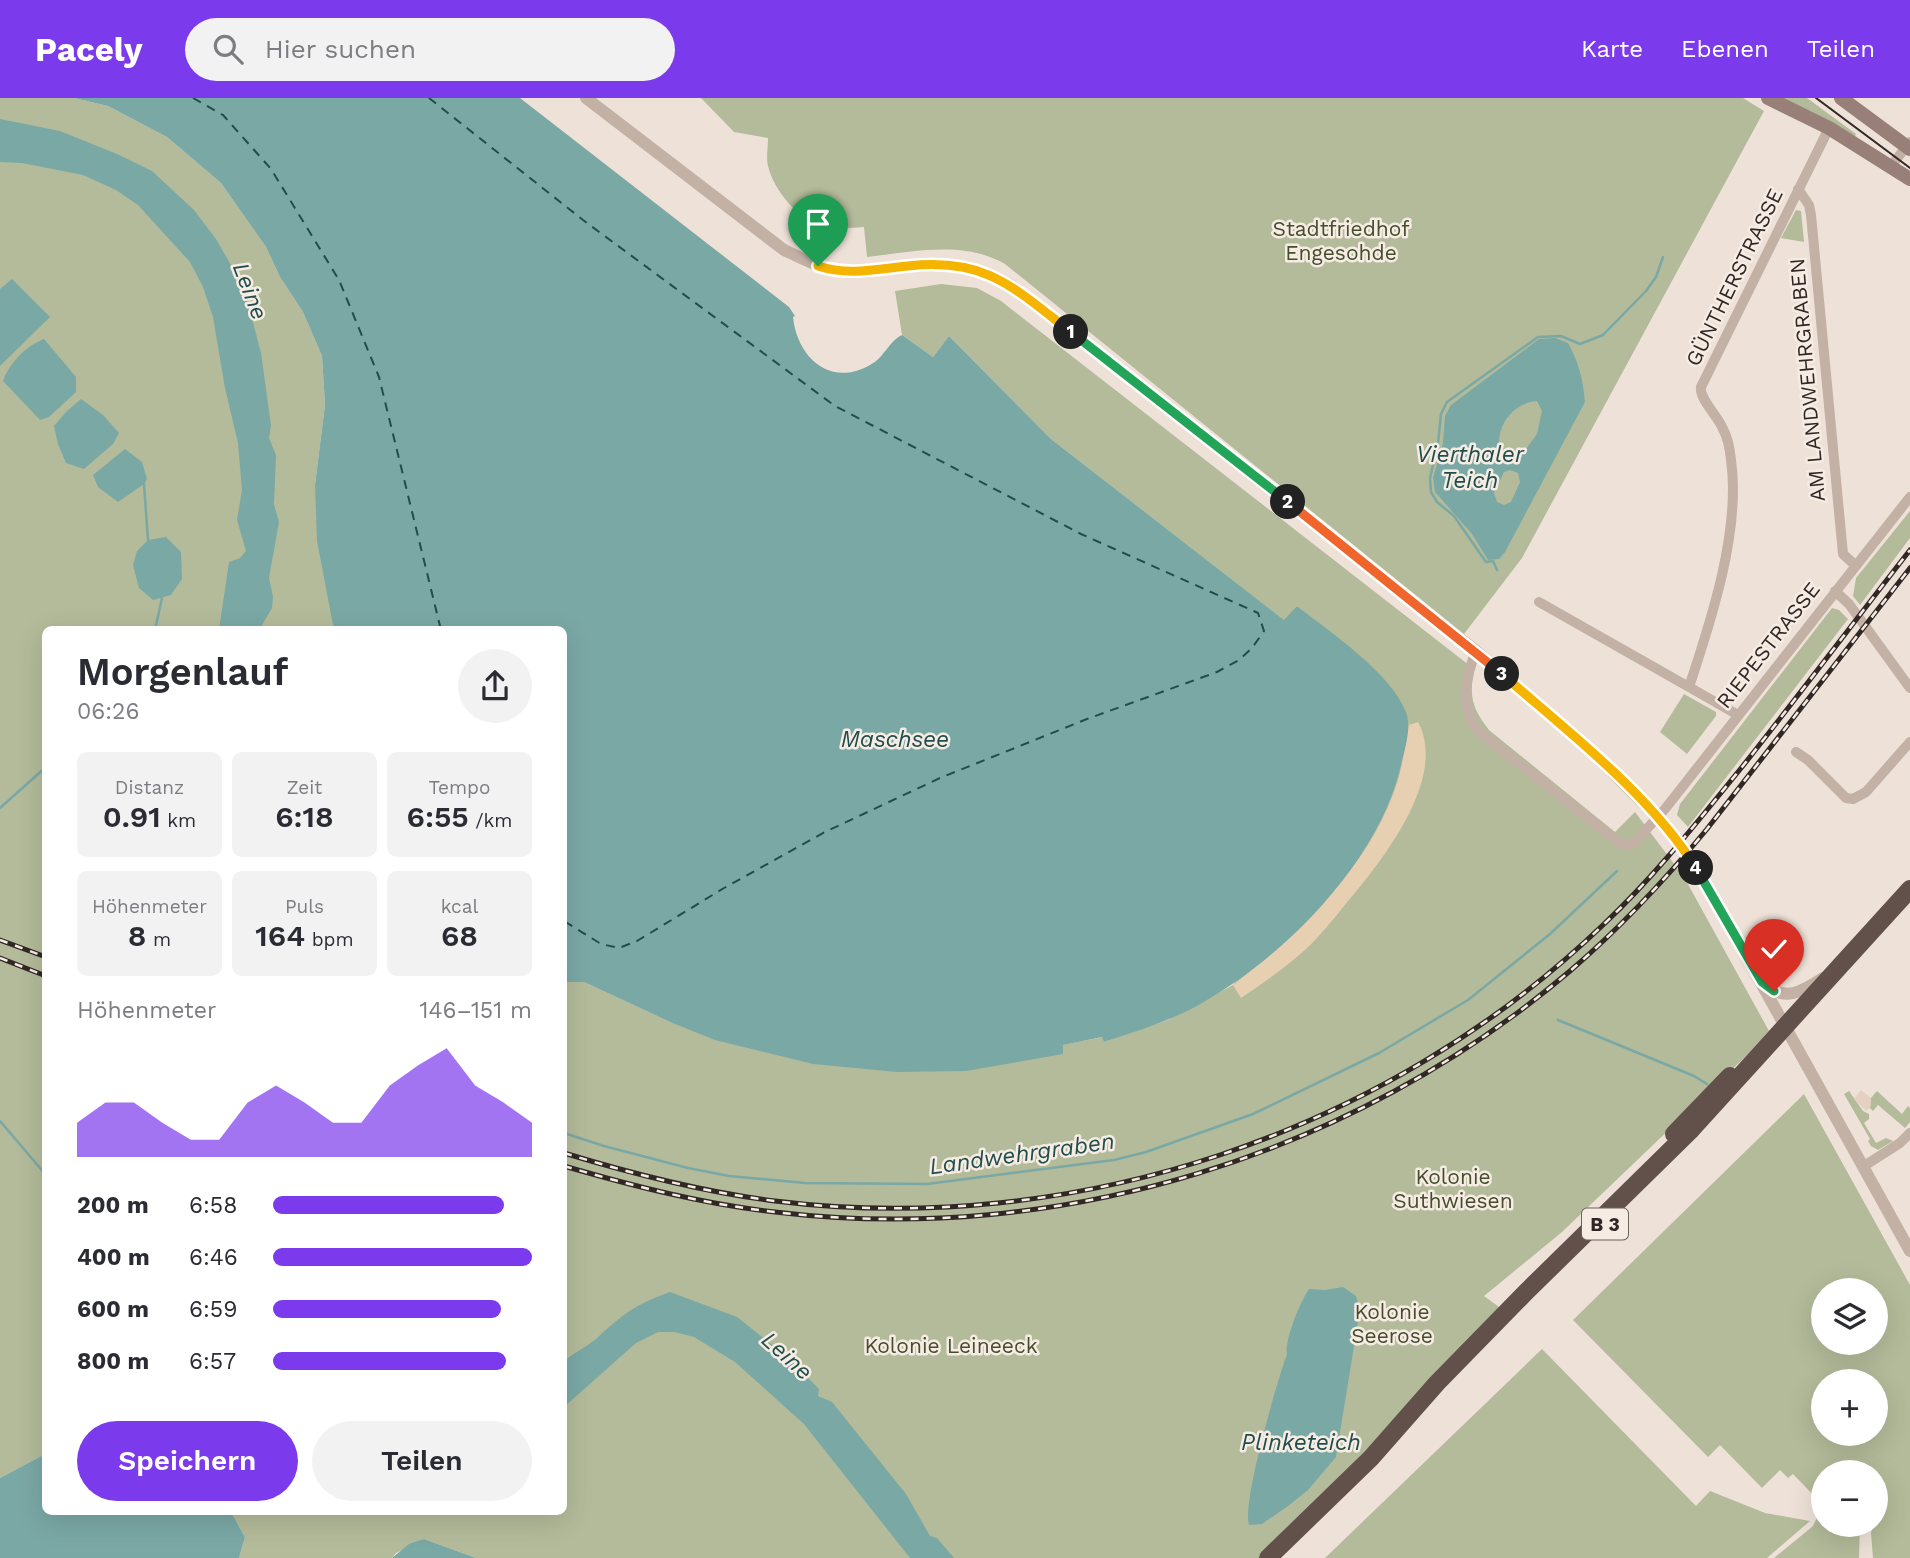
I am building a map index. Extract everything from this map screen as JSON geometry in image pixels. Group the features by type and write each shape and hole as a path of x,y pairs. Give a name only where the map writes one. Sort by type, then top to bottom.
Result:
{"highway":[{"name":"B 3","path":"1507,1317 1583,1236 1693,1132 1910,889"},
{"name":"B 3","path":"1268,1558 1371,1458 1479,1345 1693,1132 1910,897"},
{"path":"1583,1236 1614,1198 1706,1100 1749,1058 1770,1046 1787,1027"},
{"name":"B 3","path":"1281,1558 1375,1463 1479,1345"}],"main road":[{"path":"1768,98 1829,128 1910,179"},
{"path":"1840,98 1909,146"},
{"path":"1787,1027 1910,897"}],"street":[{"path":"586,98 784,250 818,266 829,270 854,272 912,265 951,264 982,271 1012,286 1598,758 1658,818 1678,843 1762,982 1910,1251"},
{"name":"GÜNTHERSTRASSE","path":"1689,687 1713,615 1732,506 1733,477 1725,432 1716,414 1702,398 1701,387 1829,128"},
{"path":"1891,166 1909,146"},
{"name":"AM LANDWEHRGRABEN","path":"1798,189 1809,205 1811,215 1843,554 1855,565"},
{"name":"RIEPESTRASSE","path":"1473,657 1466,702 1477,730 1623,845 1633,844 1658,818 1910,497"},
{"path":"1835,591 1849,604 1910,688"},
{"path":"1539,602 1738,715"},
{"path":"1796,752 1808,760 1846,798 1853,799 1866,792 1910,742"},
{"path":"1762,982 1782,994 1799,993 1851,960"},
{"path":"1864,1166 1900,1143 1910,1133"}],"green space":[{"path":"0,98 74,98 108,106 167,137 221,183 266,247 280,277 303,312 322,356 325,405 315,485 333,626 42,626 42,1456 0,1478"},
{"name":"Stadtfriedhof Engesohde","path":"701,98 1743,98 1764,111 1522,558 1464,634 1005,264 972,252 955,250 867,257 864,227 826,227 797,212 782,195 771,176 767,163 768,138 734,132"},
{"path":"1777,98 1807,98 1856,134 1855,136"},
{"path":"1796,210 1801,211 1804,242 1781,238"},
{"path":"941,284 977,288 1001,301 1474,669 1473,702 1489,730 1615,832 1635,812 1684,877 1769,1031 1562,1232 1484,1296 1510,1315 1259,1558 476,1558 424,1539 396,1553 392,1558 239,1558 245,1537 233,1515 567,1515 567,982 584,982 670,1022 1063,1054 1062,1045 1103,1037 1104,1042 1168,1020 1233,985 1406,712 1371,667 1297,606 1285,621 1051,439 949,336 933,357 902,335 895,291"},
{"path":"1910,511 1910,538 1860,605 1853,596 1856,578"},
{"path":"1832,608 1839,610 1848,619 1688,827 1677,815 1680,804"},
{"path":"1684,694 1716,712 1716,716 1687,754 1660,732"},
{"path":"1849,1091 1863,1111 1869,1114 1869,1119 1864,1123 1876,1143 1886,1138 1893,1141 1878,1150 1871,1146 1868,1141 1870,1139 1844,1094"},
{"path":"1877,1091 1902,1114 1908,1106 1910,1108 1910,1122 1905,1128 1878,1105 1873,1111 1870,1108 1871,1098"},
{"path":"1804,1094 1910,1285 1910,1558 1873,1558 1871,1537 1888,1537 1888,1460 1811,1460 1811,1493 1793,1474 1788,1478 1780,1470 1762,1488 1720,1445 1708,1457 1573,1320"},
{"path":"1542,1349 1696,1506 1710,1491 1765,1513 1810,1521 1767,1558 1325,1558"},
{"path":"1811,1528 1811,1537 1860,1537 1859,1558 1774,1558"}],"sand":[{"path":"1418,722 1425,745 1424,769 1406,820 1391,845 1310,945 1241,998 1233,985 1283,943 1330,896 1369,843 1385,814 1397,783 1409,725"}],"shaded area":[{"path":"1861,1090 1871,1098 1870,1108 1866,1111 1854,1099"}],"water":[{"name":"Maschsee","path":"74,98 520,98 789,307 795,316 793,317 801,345 818,365 842,373 855,371 875,362 893,341 902,335 933,357 949,336 1051,439 1284,620 1297,606 1358,654 1387,683 1406,712 1408,733 1388,804 1371,839 1349,872 1295,934 1233,984 1190,1009 1141,1030 1104,1042 1102,1037 1063,1045 1063,1054 966,1071 897,1072 813,1064 715,1040 584,982 567,982 567,626 333,626 317,541 315,485 325,405 322,356 303,312 280,277 266,247 221,183 167,137 108,106"},
{"path":"0,119 60,131 152,171 194,210 216,239 239,279 261,353 271,425 269,438 276,455 274,504 279,522 269,578 273,597 272,608 261,626 220,626 229,562 240,558 246,551 237,520 242,490 238,443 213,317 203,287 190,262 138,205 116,190 83,175 22,163 0,162"},
{"path":"12,279 50,317 0,366 0,289"},
{"name":"Vierthaler Teich","path":"1555,338 1568,343 1580,371 1585,402 1505,552 1499,559 1488,560 1472,534 1435,492 1433,478 1443,443 1445,416 1451,405 1539,339","holes":["1537,401 1542,411 1537,434 1519,459 1514,461 1500,452 1503,426 1507,418 1520,406","1510,470 1518,473 1520,482 1511,502 1504,505 1497,502 1494,493 1504,472"]},
{"path":"44,339 76,377 76,392 49,417 40,420 3,381 19,356"},
{"path":"81,399 103,415 119,433 113,444 84,469 66,463 54,426"},
{"path":"125,449 142,462 147,479 118,502 98,487 93,475"},
{"path":"166,537 181,552 182,579 171,595 153,600 139,588 133,565 137,551 148,540"},
{"name":"Plinketeich","path":"1343,1287 1356,1296 1360,1309 1336,1457 1308,1490 1288,1506 1262,1524 1249,1525 1248,1512 1255,1468 1298,1311 1309,1289"},
{"path":"670,1292 737,1317 787,1357 819,1389 818,1396 832,1402 906,1494 930,1536 937,1538 954,1558 910,1558 804,1424 735,1362 694,1337 674,1332 658,1332 636,1343 567,1404 567,1359 647,1301"},
{"path":"42,1456 42,1515 233,1515 245,1537 239,1558 0,1558 0,1478"},
{"path":"424,1539 476,1558 392,1558 409,1544"}],"waterway":[{"name":"Landwehrgraben","path":"1497,570 1493,561 1486,562 1454,516 1437,502 1431,492 1430,478 1441,414 1447,402 1538,337 1561,336 1580,344 1603,335 1646,291 1656,277 1663,257"},
{"path":"144,484 148,540"},
{"path":"156,626 162,598"},
{"path":"0,808 42,771"},
{"name":"Landwehrgraben","path":"567,1134 688,1168 729,1176 805,1183 927,1184 1114,1160 1146,1152 1253,1114 1379,1053 1468,1000 1550,934 1617,871"},
{"path":"1558,1020 1694,1076 1707,1084"},
{"path":"0,1121 42,1170"}],"ferry route":[{"path":"193,98 223,115 271,169 339,280 379,377 440,626"},
{"path":"429,98 583,220 835,406 1081,534 1258,613 1264,631 1239,660 1217,672 1087,719 940,778 825,832 724,888 637,941 619,948 601,944 567,923"}],"tram line":[{"path":"1816,98 1910,168"}],"railway":[{"path":"567,1154 668,1182 775,1201 888,1208 1001,1203 1112,1185 1221,1155 1325,1113 1425,1061 1518,997 1623,906 1709,808 1910,550"},
{"path":"567,1167 695,1199 775,1212 882,1219 988,1215 1094,1199 1197,1174 1298,1138 1394,1091 1485,1036 1570,971 1607,938 1707,829 1910,568"},
{"path":"0,940 42,956"},
{"path":"0,958 42,974"}],"route":[{"path":"818,266 829,270 854,272 912,265 951,264 982,271 1012,286 1476,651 1598,758 1669,830 1693,864 1762,982 1774,991"}],"water label":[{"name":"Leine","path":"250,291"},
{"name":"Leine","path":"787,1356"}],"park label":[{"name":"Kolonie Suthwiesen","path":"1453,1188"},
{"name":"Kolonie Seerose","path":"1392,1323"},
{"name":"Kolonie Leineeck","path":"951,1345"}]}
